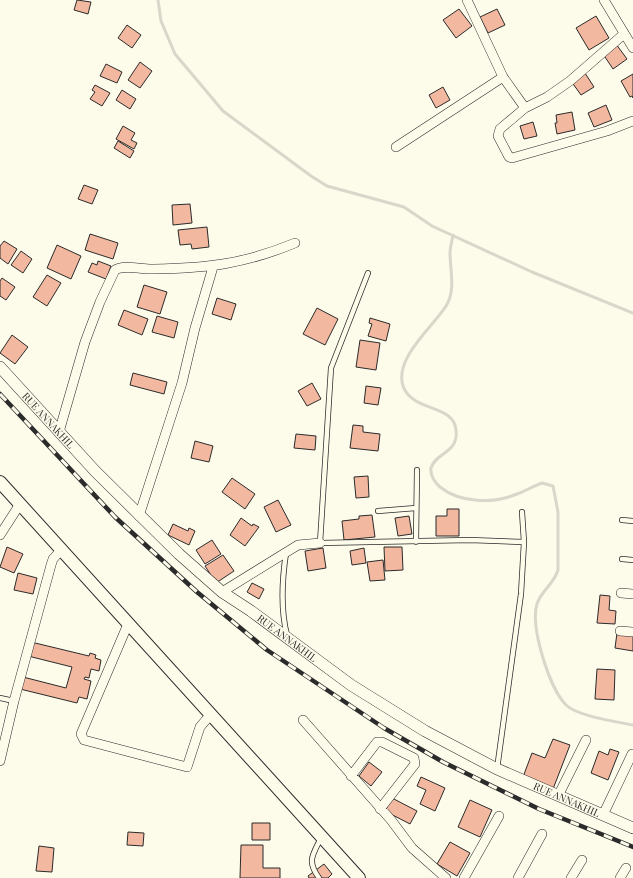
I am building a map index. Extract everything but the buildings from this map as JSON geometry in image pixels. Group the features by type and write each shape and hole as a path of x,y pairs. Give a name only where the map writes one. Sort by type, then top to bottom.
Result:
{"main road":[{"path":"0,482 211,714 321,838 359,878"}],"street":[{"path":"467,0 504,77 525,108"},
{"path":"604,0 633,48"},
{"path":"624,34 570,81 525,108 498,133 499,139 509,157 512,158 633,121"},
{"path":"396,147 504,77"},
{"path":"59,432 85,342 100,302 115,270 120,268 142,270 213,267 236,263 274,252 295,243"},
{"path":"139,516 182,382 195,328 213,267"},
{"name":"RUE ANNAKHIL","path":"0,367 95,471 139,516 222,592 251,611 351,685 418,727 497,769 633,828"},
{"path":"0,535 20,504"},
{"path":"222,592 287,551 303,544 320,543"},
{"path":"0,761 14,701 51,564 56,555 62,550"},
{"path":"621,593 633,594"},
{"path":"128,624 81,734 84,740 187,767 200,727 211,714"},
{"path":"620,631 633,632"},
{"path":"303,720 412,848 446,878"},
{"path":"558,796 586,740"},
{"path":"351,776 378,742 382,742 414,758 415,764 380,809"},
{"path":"603,815 632,754"},
{"path":"464,878 499,816"},
{"path":"518,878 542,834"},
{"path":"571,878 582,860"},
{"path":"620,878 626,868"}],"lane":[{"path":"368,273 331,368 320,543 470,540 524,542"},
{"path":"416,542 417,470"},
{"path":"378,510 416,508"},
{"path":"497,769 521,594 524,542 522,512"},
{"path":"622,520 633,520"},
{"path":"287,551 282,580 284,619 288,639"},
{"path":"622,559 633,560"},
{"path":"0,698 14,701"},
{"path":"319,878 312,868 311,856 321,838"}],"waterway":[{"path":"158,0 161,21 175,54 223,111 311,176 327,186 404,207 432,226 532,272 633,313"},
{"path":"453,235 450,251 452,287 449,300 409,354 404,365 402,375 403,386 408,394 415,400 448,416 454,422 456,430 456,438 454,443 451,448 434,463 431,468 432,476 438,485 448,492 467,499 477,500 508,497 542,483 553,486 558,512 558,570 554,579 541,595 537,604 536,627 542,656 553,685 560,697 571,709 598,718 633,725"}],"railway":[{"path":"0,394 115,517 197,592 267,650 384,728 443,762 539,809 633,847"}]}
